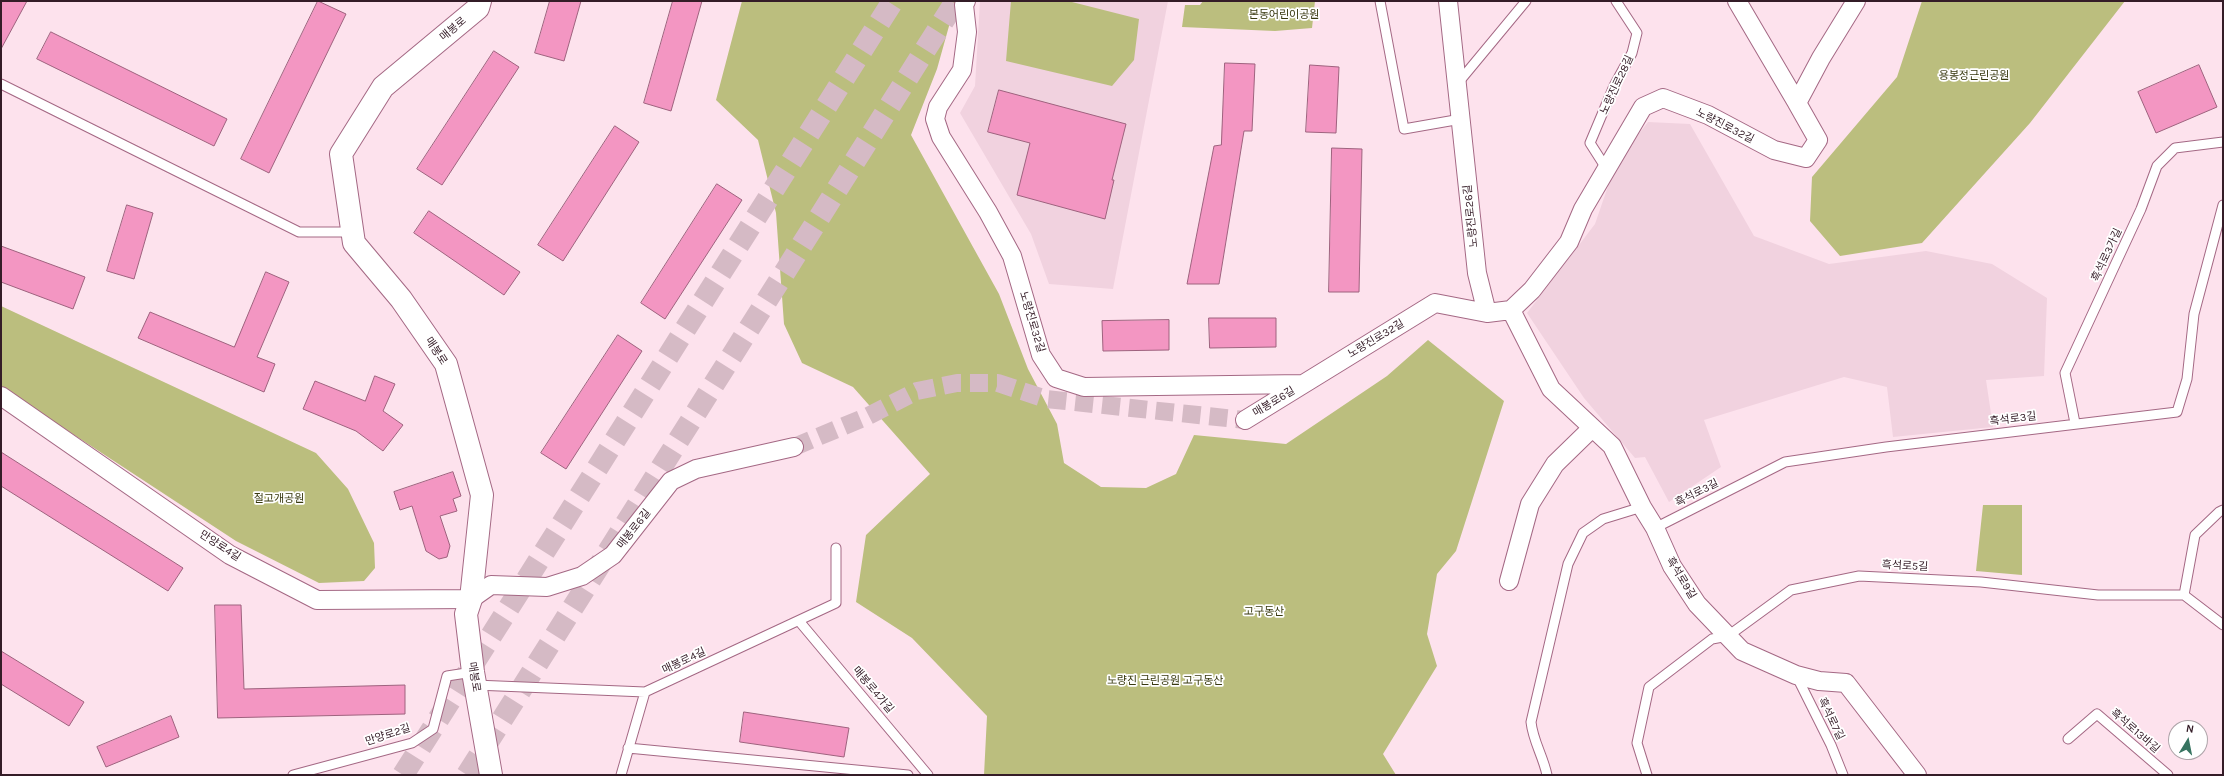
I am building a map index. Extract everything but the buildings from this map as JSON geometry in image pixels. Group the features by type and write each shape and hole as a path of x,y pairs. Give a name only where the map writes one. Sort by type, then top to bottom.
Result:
{"street":[{"name":"매봉로","path":"480,1 478,8 383,87 341,154 354,242 401,299 446,364 482,495 471,599 466,614 474,678 491,775"},
{"name":"노량진로32길","path":"966,1 964,5 968,32 962,70 938,107 934,119 941,137 1012,256 1041,355 1056,378 1084,387 1304,384 1435,304 1487,313 1511,310 1532,290 1570,242 1583,209 1643,107 1663,98 1708,115 1774,150 1806,158 1818,140 1798,103"},
{"name":"노량진로26길","path":"1448,1 1477,273 1487,313"},
{"path":"1737,1 1798,103"},
{"path":"1798,103 1821,58 1856,1"},
{"name":"흑석로9길","path":"1511,310 1551,389 1612,446 1642,507 1655,528 1672,566 1697,604 1742,651 1796,675 1819,681 1846,683 1917,775"},
{"name":"매봉로6길","path":"1245,420 1304,384"},
{"name":"만양로4길","path":"1,396 230,555 317,600 471,599"},
{"path":"1509,581 1530,504 1555,464 1592,428"},
{"name":"매봉로6길","path":"471,599 491,585 547,588 582,576 613,556 671,481 696,469 794,447"}],"lane":[{"path":"1380,1 1404,129 1461,119"},
{"path":"1457,84 1526,1"},
{"name":"노량진로28길","path":"1606,168 1590,143 1614,86 1632,53 1637,33 1616,1"},
{"path":"1,84 299,232 352,232"},
{"name":"흑석로3가길","path":"2075,424 2065,373 2141,209 2157,166 2175,148 2223,142"},
{"name":"흑석로3길","path":"1655,528 1785,462 1886,447 2177,412 2187,379 2194,314 2223,205"},
{"path":"1547,775 1544,762 1532,736 1531,722 1568,564 1583,533 1603,519 1642,507"},
{"path":"2223,510 2195,535 2184,595 2223,625"},
{"name":"매봉로4길","path":"474,678 645,692 836,603 836,548"},
{"name":"흑석로5길","path":"1646,775 1637,743 1649,687 1712,639 1728,636 1792,590 1859,576 1981,582 2098,595 2184,595"},
{"name":"매봉로4가길","path":"799,621 928,775"},
{"name":"흑석로7길","path":"1796,675 1831,745 1843,775"},
{"name":"만양로2길","path":"293,775 412,742 433,729 447,676 474,678"},
{"path":"620,775 645,692"},
{"name":"흑석로13바길","path":"2068,739 2098,714 2168,775"},
{"path":"628,748 908,775"}],"shaded area":[{"path":"980,1 1168,1 1113,289 1049,284 1031,234 960,113 975,86"},
{"path":"1648,122 1690,124 1754,236 1829,264 1926,251 1992,264 2047,298 2044,376 1986,380 1993,427 1893,437 1887,387 1844,377 1704,420 1721,467 1669,502 1645,457 1635,458 1584,398 1527,313 1595,224 1616,163"}],"green space":[{"name":"고구동산","path":"742,1 956,1 937,69 911,135 999,294 1028,369 1057,424 1064,463 1101,487 1146,488 1176,474 1194,435 1286,444 1387,376 1428,340 1504,401 1456,551 1437,574 1427,634 1437,666 1383,754 1396,775 984,775 987,716 912,638 856,602 866,535 930,474 853,387 802,363 784,324 776,213 758,140 716,100"},
{"path":"1011,1 1068,1 1139,19 1134,60 1112,86 1006,61"},
{"name":"본동어린이공원","path":"1203,1 1315,1 1312,28 1275,31 1182,27 1185,5 1200,5"},
{"name":"용봉정근린공원","path":"1922,1 2125,1 2030,123 1922,243 1840,256 1810,221 1812,177 1897,77"},
{"name":"절고개공원","path":"1,306 316,453 348,489 374,543 375,568 364,581 319,583 236,541 1,387"},
{"path":"1983,505 2022,505 2022,575 1976,571"}],"tunnel":[{"path":"403,775 893,1"},
{"path":"467,775 956,1"},
{"path":"794,447 868,416 917,391 957,383 998,383 1046,399 1245,420"}],"park label":[{"name":"노량진 근린공원 고구동산","path":"1165,681"}]}
